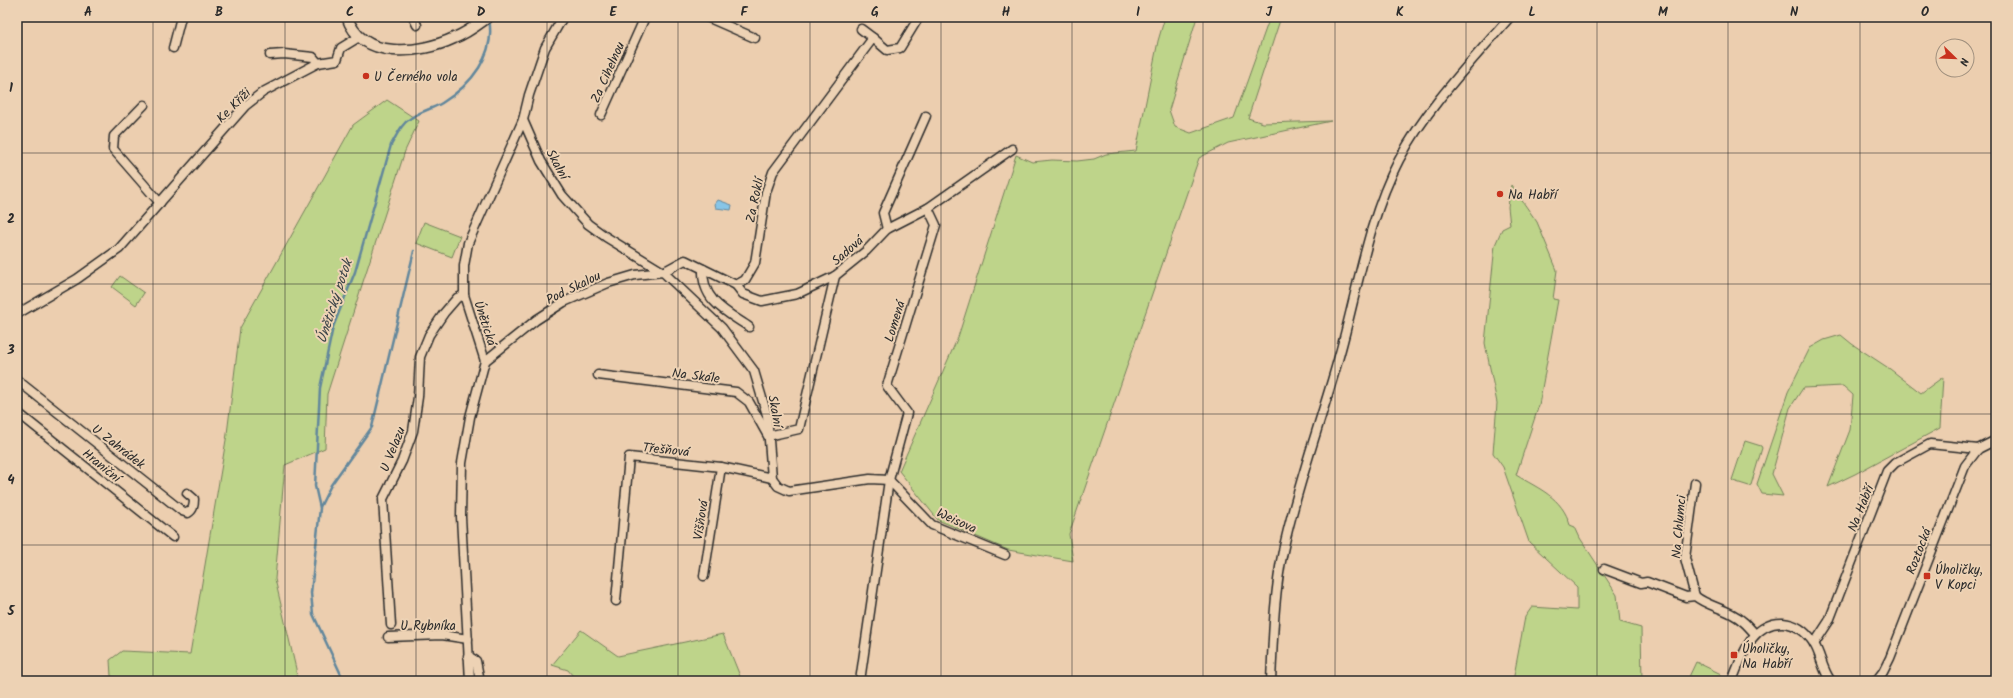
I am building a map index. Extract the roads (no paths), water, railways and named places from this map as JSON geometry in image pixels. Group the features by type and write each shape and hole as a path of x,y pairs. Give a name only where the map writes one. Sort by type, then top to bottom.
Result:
{"main road":[{"path":"347,17 359,37 369,44 382,48 412,49 443,42 471,30 488,17"}],"street":[{"path":"173,48 181,17"},
{"path":"413,17 417,25"},
{"name":"Únětická","path":"469,679 461,517 462,463 470,417 485,361 464,295 464,266 468,243 523,120 529,95 545,48 563,17"},
{"name":"Za Cihelnou","path":"601,115 645,17"},
{"path":"707,17 755,38"},
{"path":"861,29 887,50 900,48 919,17"},
{"path":"1271,681 1274,628 1282,554 1296,494 1338,360 1379,204 1399,160 1417,130 1442,96 1510,17"},
{"name":"Ke Kříži","path":"17,314 77,279 105,260 131,237 245,106 263,92 318,63 337,60 341,48 359,37"},
{"name":"Za Roklí","path":"736,285 746,280 755,263 766,192 773,172 873,38"},
{"path":"270,56 284,54 313,57 318,63"},
{"path":"144,105 114,136 113,149 160,203"},
{"path":"926,116 883,213 887,229 928,208 1012,149"},
{"name":"Skalní","path":"523,120 541,161 562,195 588,224 606,237 663,272 722,328 754,371 766,415 772,478"},
{"name":"Lomená","path":"889,480 907,413 886,386 936,225 928,208"},
{"name":"Sadová","path":"768,436 799,429 835,276 866,251 887,229"},
{"path":"663,272 685,260 736,285 743,294 762,301 797,294 835,276"},
{"path":"703,269 703,280 708,294 720,307 749,327"},
{"name":"Pod Skalou","path":"485,361 536,320 564,302 608,283 635,275 663,272"},
{"name":"U Velazu","path":"391,625 383,499 402,461 413,431 418,397 420,357 430,335 444,313 457,298 464,295"},
{"name":"Na Skále","path":"598,375 736,392 749,402 768,436"},
{"name":"U Zahrádek","path":"17,380 182,511 188,513 194,506 194,499 187,493"},
{"name":"Hraniční","path":"17,412 173,537"},
{"name":"Roztocká","path":"1876,681 1883,672 1890,658 1962,474 1970,458 1978,449 1996,440"},
{"name":"Na Habří","path":"1814,644 1829,621 1887,471 1895,462 1930,444 1978,449"},
{"name":"Třešňová","path":"616,601 629,458 720,468 772,478"},
{"name":"Višňová","path":"704,576 720,468"},
{"path":"772,478 778,486 789,491 870,479 889,480 860,681"},
{"name":"Weisova","path":"889,480 932,525 1005,554"},
{"name":"Na Chlumci","path":"1695,483 1685,558 1695,596"},
{"path":"1604,569 1641,583 1647,582 1686,597 1695,596 1701,602 1731,613 1746,623 1756,634"},
{"path":"1732,681 1746,648 1756,634 1769,625 1786,624 1801,630 1814,644 1831,681"},
{"name":"U Rybníka","path":"388,637 442,635 468,639"},
{"path":"468,656 476,661 480,681"},
{"path":"1991,681 1996,678"}],"water":[{"path":"718,200 732,205 731,210 716,208 715,204"}],"waterway":[{"name":"Únětický potok","path":"344,681 313,614 311,593 320,508 315,486 320,388 333,327 355,272 391,145 404,123 453,96 463,87 479,68 489,45 489,19"},
{"path":"320,507 331,485 372,427 414,251"}],"place":[{"name":"U Černého vola","path":"366,76"},
{"name":"Na Habří","path":"1500,194"},
{"name":"Úholičky, V Kopci","path":"1927,576"},
{"name":"Úholičky, Na Habří","path":"1734,655"}]}
